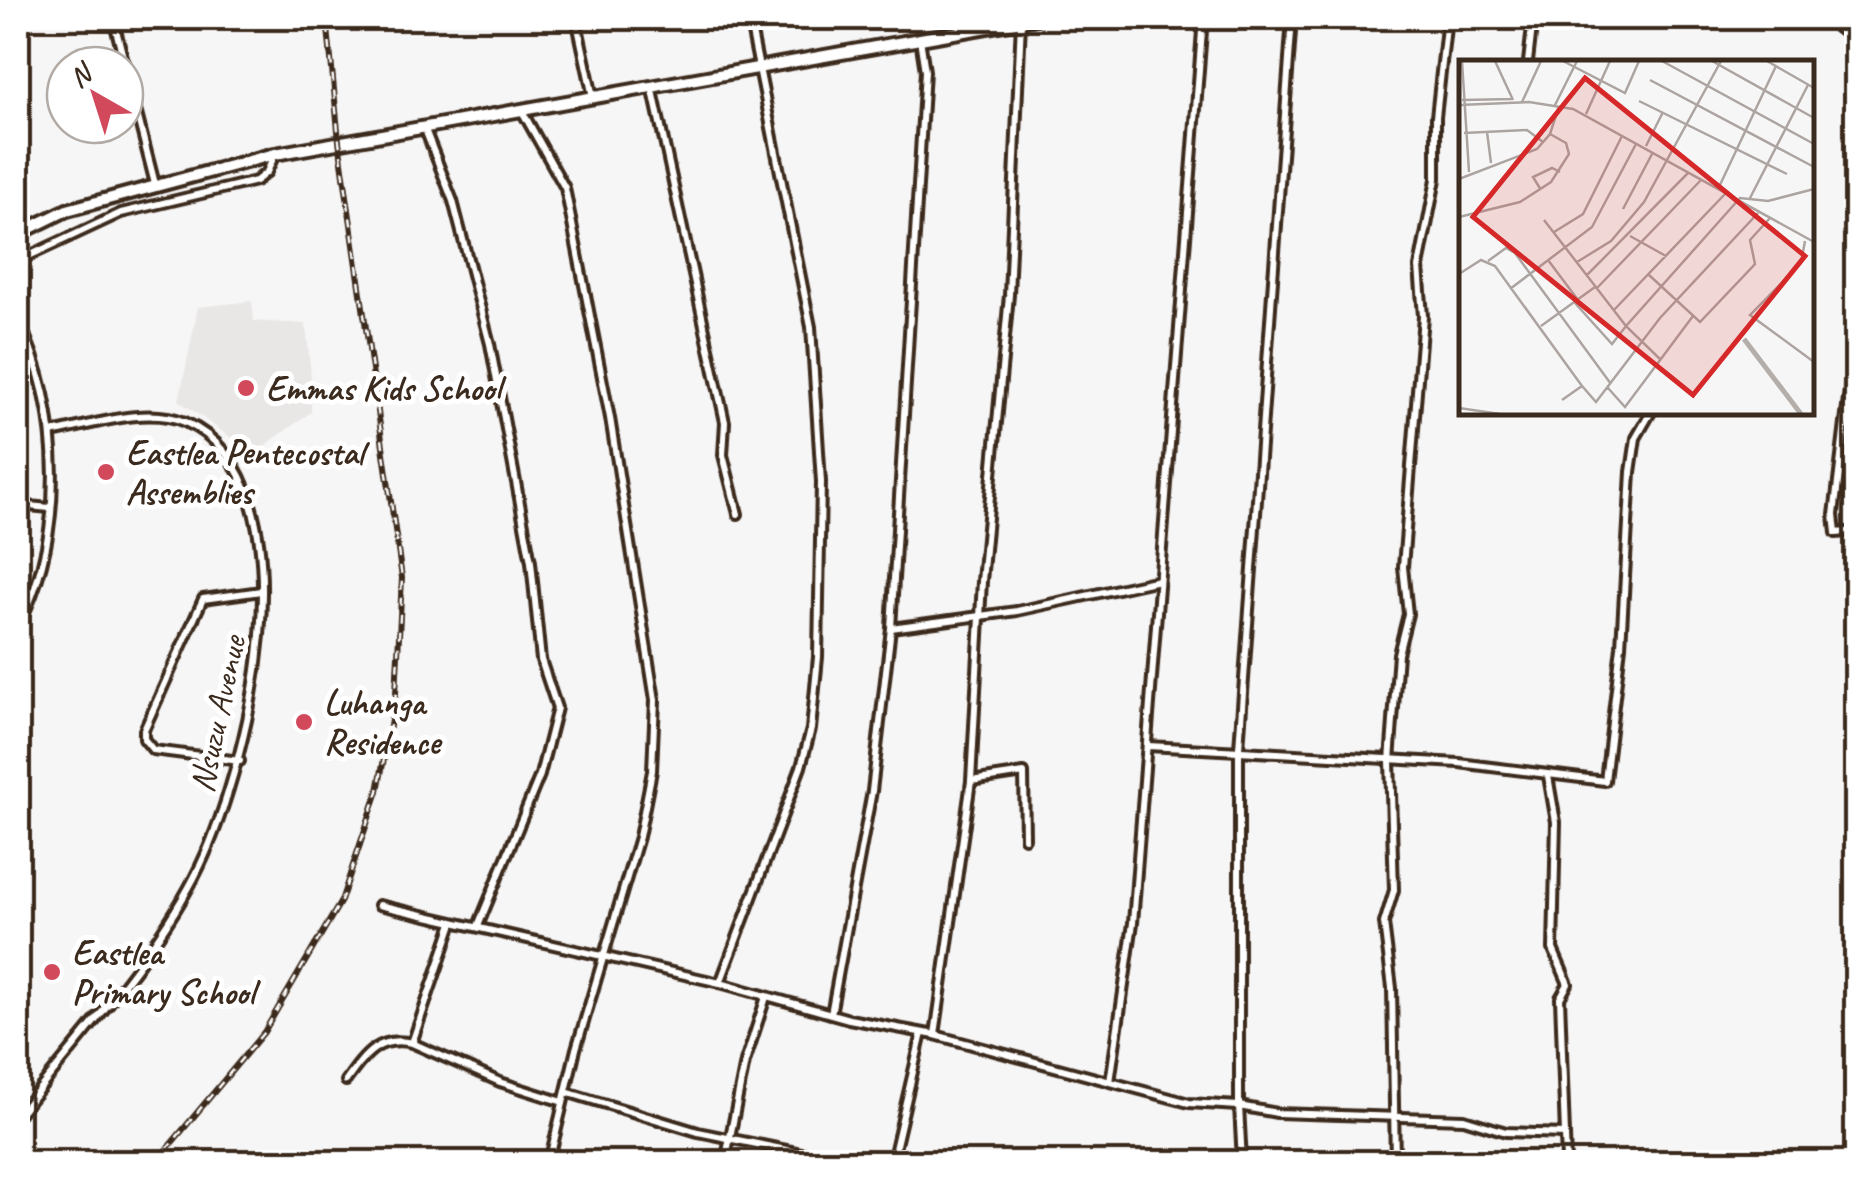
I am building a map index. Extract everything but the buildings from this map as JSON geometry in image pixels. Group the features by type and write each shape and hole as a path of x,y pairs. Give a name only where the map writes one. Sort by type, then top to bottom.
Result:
{"main road":[{"path":"18,234 67,210 275,154 1038,18"}],"street":[{"path":"112,18 119,45"},
{"path":"576,18 594,98"},
{"path":"720,983 801,767 811,729 818,657 820,482 811,327 749,18"},
{"path":"1110,1082 1132,923 1148,746 1202,18"},
{"path":"1242,1162 1238,748 1292,18"},
{"path":"1394,1162 1392,988 1384,923 1394,890 1390,761 1398,654 1408,614 1404,530 1422,316 1419,268 1436,178 1436,117 1447,18"},
{"path":"1528,60 1533,18"},
{"path":"1840,18 1838,28 1856,41"},
{"path":"935,1035 971,781 980,616 1009,295 1021,20"},
{"path":"831,1014 864,843 890,628 924,71 920,40"},
{"path":"652,86 721,402 725,428 721,442 738,514"},
{"path":"522,111 565,188 610,418 655,700 652,771 639,836 549,1162"},
{"path":"424,126 453,200 490,344 531,562 541,660 556,708 534,792 478,926"},
{"path":"145,145 155,184"},
{"path":"18,261 121,213 256,181 267,172 275,154"},
{"path":"18,319 35,364 50,433 50,508 42,568 18,626"},
{"path":"1856,332 1834,515 1836,533 1856,531"},
{"path":"1148,746 1460,763 1602,782 1608,776 1625,607 1631,472 1636,438 1649,415"},
{"name":"Nsuzu Avenue","path":"18,1116 177,908 213,837 240,761 257,676 260,591 251,508 239,474 202,432 172,418 154,416 50,433"},
{"path":"18,506 50,508"},
{"path":"890,628 980,616 1159,580"},
{"path":"240,761 154,750 144,739 144,730 198,604 209,596 260,591"},
{"path":"971,781 1024,773 1026,838"},
{"path":"1548,776 1556,822 1553,950 1568,978 1560,998 1566,1162"},
{"path":"379,905 720,983 831,1014 935,1035 1189,1103 1278,1113 1464,1119 1506,1132 1565,1134"},
{"path":"412,1043 453,923"},
{"path":"725,1162 745,1062 766,997"},
{"path":"892,1162 922,1033"},
{"path":"346,1081 378,1044 398,1040 500,1082 563,1102"},
{"path":"566,1092 642,1118 846,1162"}],"shaded area":[{"name":"Emmas Kids School","path":"252,301 254,321 306,324 311,376 311,412 254,454 179,401 198,307"}],"railway":[{"path":"156,1162 264,1032 341,901 378,791 396,693 402,578 339,141 327,18"}],"place":[{"name":"Emmas Kids School","path":"246,388"},
{"name":"Eastlea Pentecostal Assemblies","path":"106,472"},
{"name":"Luhanga Residence","path":"304,722"},
{"name":"Eastlea Primary School","path":"52,972"}]}
